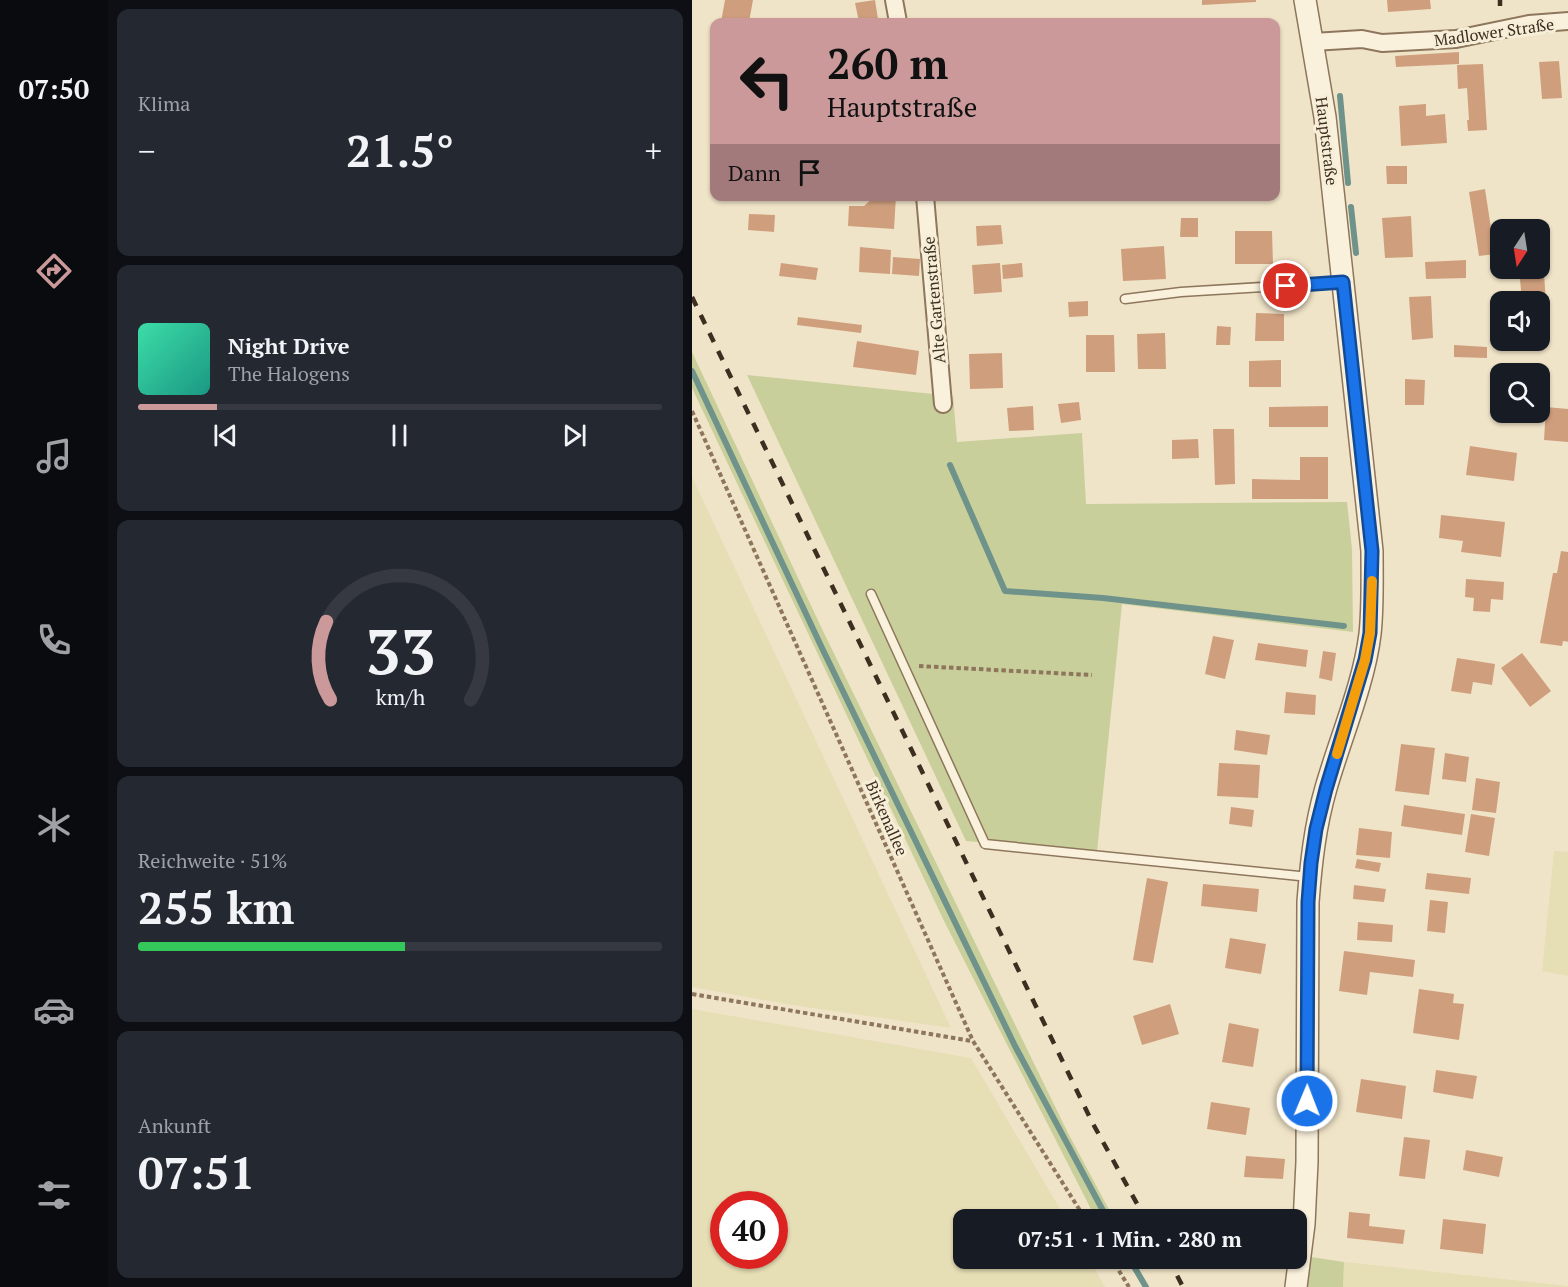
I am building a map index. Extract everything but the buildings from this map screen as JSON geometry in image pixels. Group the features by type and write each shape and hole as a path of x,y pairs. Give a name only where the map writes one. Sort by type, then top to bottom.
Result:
{"street":[{"path":"894,0 897,18"},
{"name":"Hauptstraße","path":"1296,1287 1304,1224 1307,1162 1310,877 1316,829 1323,799 1365,660 1370,633 1372,551 1325,117 1305,0"},
{"name":"Madlower Straße","path":"1313,42 1362,39 1382,43 1456,39 1529,24 1568,21"},
{"name":"Alte Gartenstraße","path":"925,201 943,404"}],"lane":[{"path":"1125,298 1181,292 1343,282"},
{"path":"871,594 985,844 1310,877"}],"path":[{"name":"Birkenallee","path":"692,411 973,1041 1079,1209"},
{"path":"903,665 1092,675"},
{"path":"692,994 973,1041"},
{"path":"1118,1269 1129,1287"}],"shaded area":[{"path":"692,477 951,1028 792,1005 692,987"},
{"path":"1554,851 1568,852 1568,976 1542,971"},
{"path":"692,1009 971,1058 1060,1209 953,1209 953,1269 1095,1269 1105,1287 692,1287"},
{"path":"1344,1262 1569,1286 1343,1287"}],"green space":[{"path":"692,352 823,631 1067,1131 1109,1209 1091,1209 944,921 692,388"},
{"path":"747,375 953,396 957,442 1082,433 1086,504 1347,502 1352,549 1353,632 1122,604 1097,852 966,841"},
{"path":"1311,1257 1344,1262 1343,1287 1307,1287"}],"waterway":[{"path":"1340,96 1348,183"},
{"path":"1351,207 1356,253"},
{"path":"692,371 822,648 1015,1046 1102,1209"},
{"path":"950,465 1005,591 1103,598 1344,626"},
{"path":"1135,1269 1146,1287"}],"railway":[{"path":"1500,0 1500,6"},
{"path":"692,297 1092,1122 1140,1209"},
{"path":"1174,1269 1183,1287"}],"slow traffic":[{"path":"1337,754 1365,660 1370,633 1372,581"}],"route":[{"path":"1286,286 1343,282 1372,551 1370,633 1365,660 1326,789 1316,829 1311,863 1308,902 1307,1101"}]}
